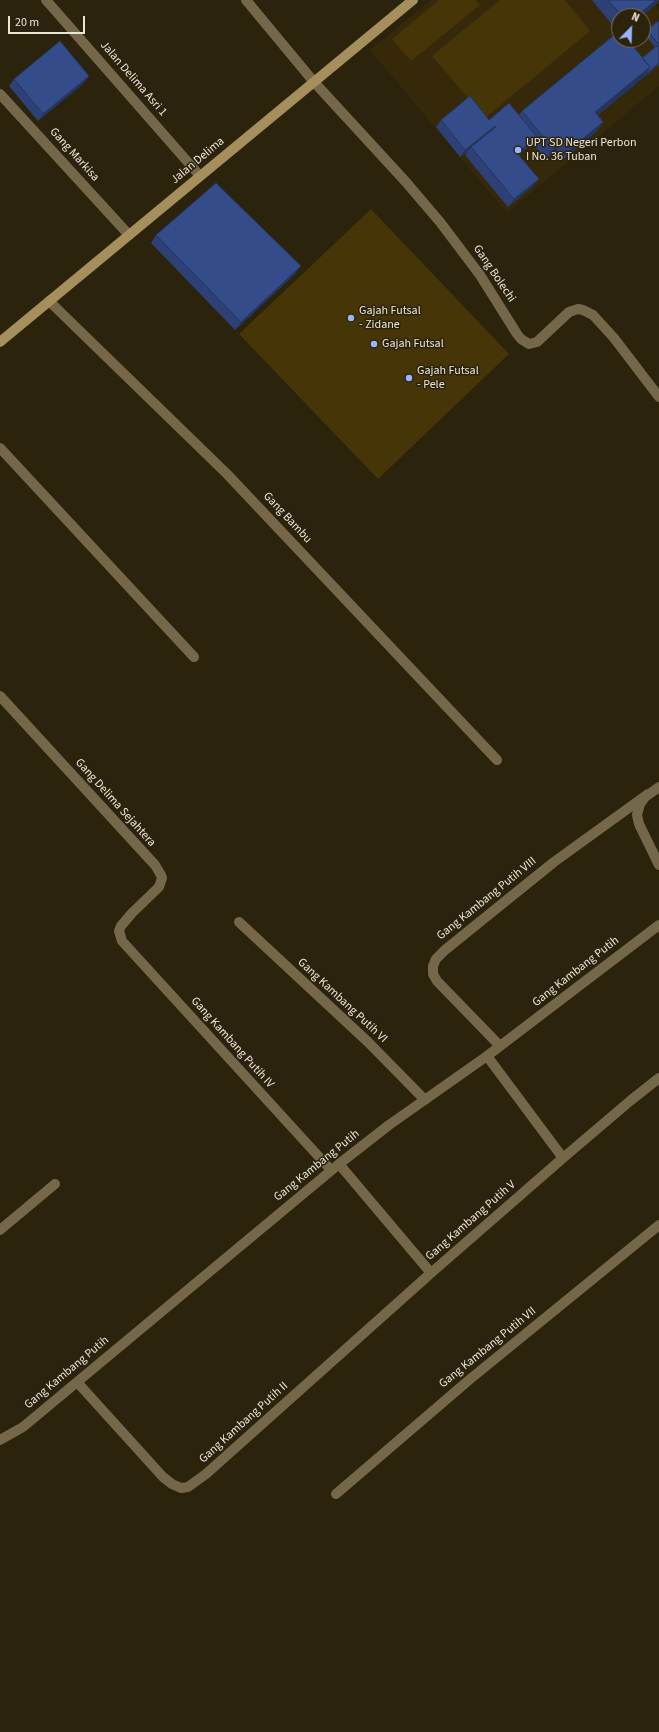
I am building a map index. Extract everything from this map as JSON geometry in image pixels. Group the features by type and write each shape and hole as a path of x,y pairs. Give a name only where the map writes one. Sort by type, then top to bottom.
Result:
{"street":[{"name":"Jalan Delima Asri 1","path":"46,0 200,176"},
{"name":"Gang Bolechi","path":"246,0 314,82 405,181 440,222 480,275 521,339 529,344 537,342 569,312 578,309 588,312 598,320 614,338 659,397"},
{"name":"Jalan Delima","path":"0,342 413,0"},
{"name":"Gang Markisa","path":"0,94 129,235"},
{"name":"Gang Bambu","path":"49,301 227,474 497,760"},
{"path":"0,448 194,657"},
{"name":"Gang Delima Sejahtera","path":"0,696 155,865 162,878 159,888 124,921 119,931"},
{"path":"659,787 648,794 640,804 637,820 659,865"},
{"name":"Gang Kambang Putih VIII","path":"500,1046 438,981 433,974 433,966 436,959 445,950 554,862 648,794"},
{"name":"Gang Kambang Putih VI","path":"239,922 368,1042 425,1100"},
{"name":"Gang Kambang Putih","path":"0,1440 23,1427 331,1170 487,1056 659,925"},
{"name":"Gang Kambang Putih IV","path":"119,931 122,941 127,948 331,1170"},
{"path":"487,1056 563,1158 659,1078"},
{"name":"Gang Kambang Putih V","path":"339,1164 432,1273 563,1158"},
{"path":"0,1230 55,1184"},
{"name":"Gang Kambang Putih VII","path":"336,1494 469,1380 659,1225"},
{"name":"Gang Kambang Putih II","path":"77,1382 163,1476 172,1484 181,1488 188,1487 206,1474 432,1273"}],"shaded area":[{"name":"UPT SD Negeri Perbon I No. 36 Tuban","path":"431,0 653,0 659,11 659,86 507,213 370,50"},
{"path":"439,0 476,0 480,5 411,61 392,39"},
{"path":"500,0 565,0 590,31 485,118 432,56"},
{"name":"Gajah Futsal","path":"371,209 509,354 378,479 239,334"}],"building":[{"path":"608,0 656,0 646,8 615,8"},
{"path":"658,21 659,22 659,45 651,35 651,27"},
{"path":"611,38 611,48 635,48 650,67 595,112 603,122 571,149 564,139 553,149 522,111"},
{"path":"60,41 89,76 43,114 14,79"},
{"path":"657,46 659,48 659,63 646,73 650,67 642,58"},
{"path":"470,96 489,120 509,103 537,137 517,153 539,179 514,199 471,147 496,127 495,126 465,150 441,120"},
{"path":"216,183 301,266 241,322 156,235"}],"place":[{"name":"UPT SD Negeri Perbon I No. 36 Tuban","path":"518,150"},
{"name":"Gajah Futsal - Zidane","path":"351,318"},
{"name":"Gajah Futsal","path":"374,344"},
{"name":"Gajah Futsal - Pele","path":"409,378"}]}
